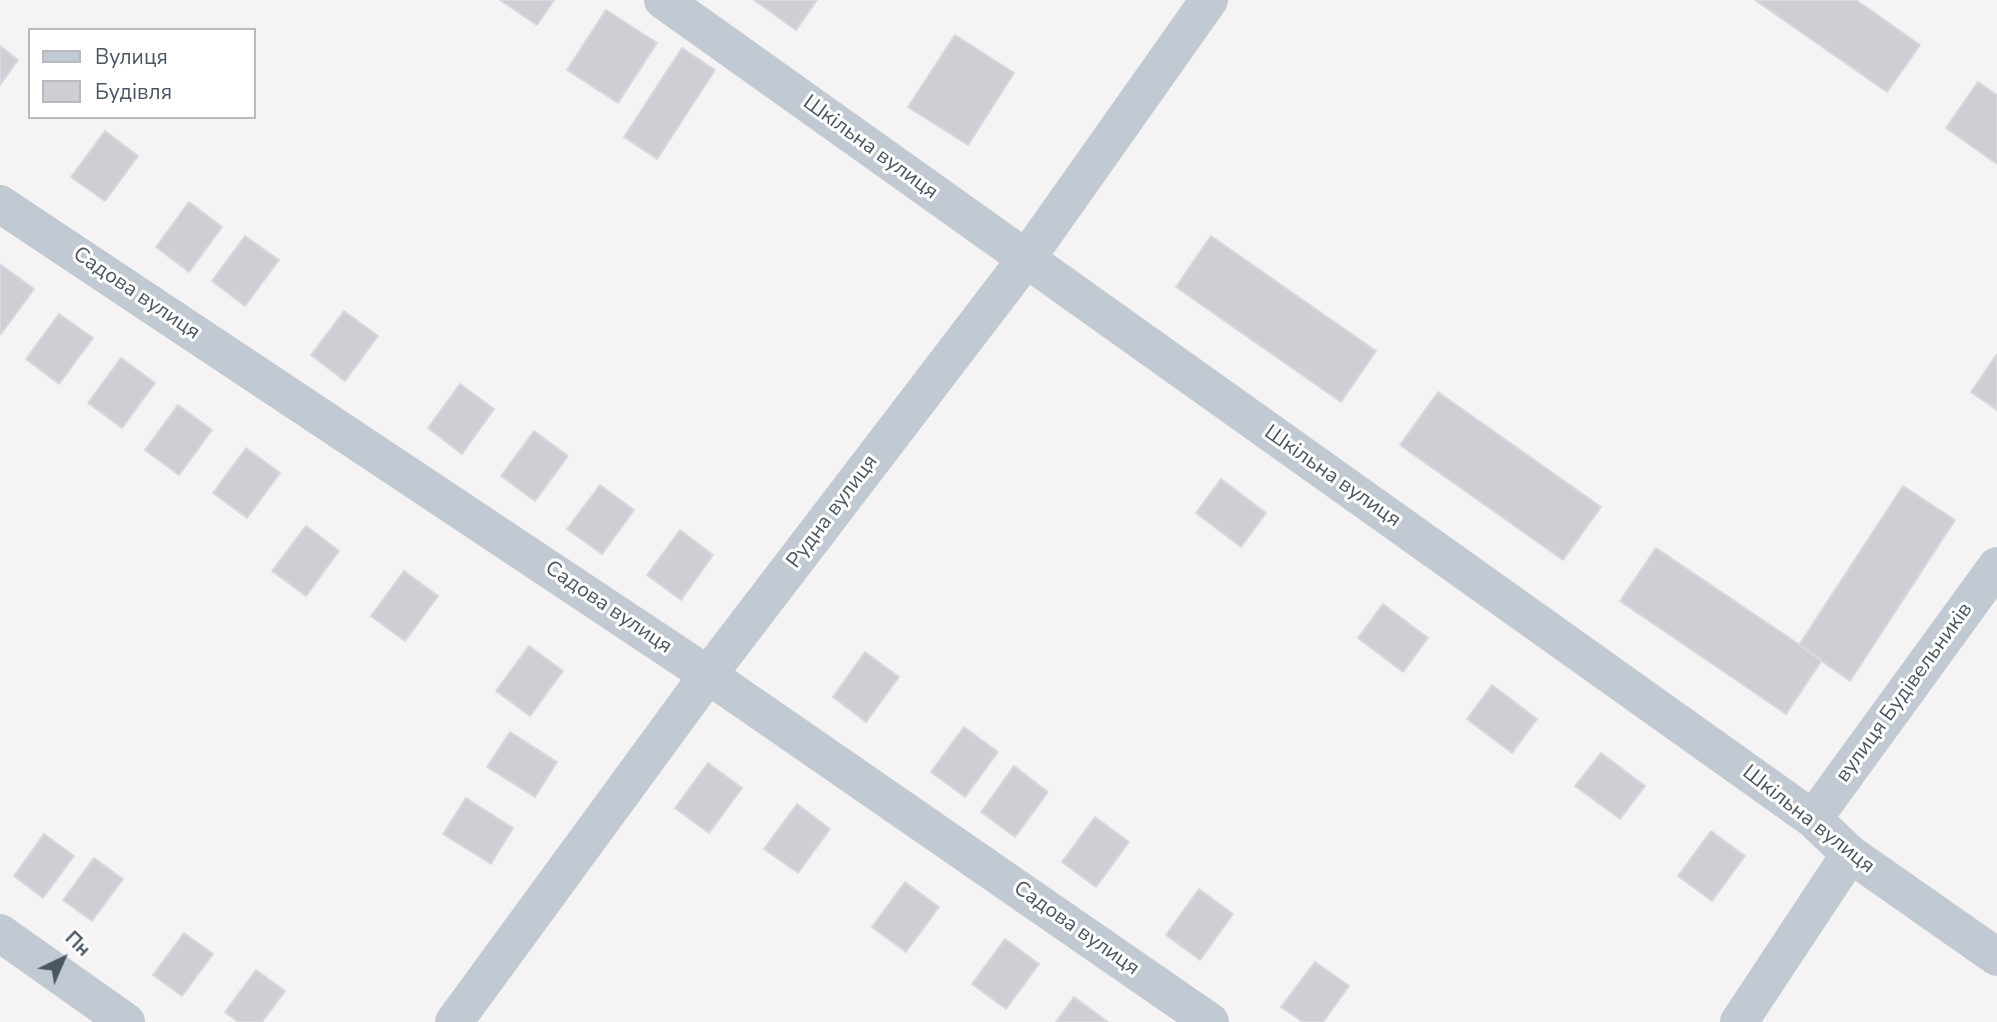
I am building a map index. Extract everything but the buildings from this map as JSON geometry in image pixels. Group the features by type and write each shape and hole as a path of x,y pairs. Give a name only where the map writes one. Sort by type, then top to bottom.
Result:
{"street":[{"name":"Шкільна вулиця","path":"663,0 1813,819 1850,854 1997,957"},
{"name":"Рудна вулиця","path":"454,1022 708,674 1026,259 1209,0"},
{"name":"Садова вулиця","path":"0,204 708,674 1210,1022"},
{"name":"вулиця Будівельників","path":"1813,819 1997,566"},
{"path":"1739,1022 1850,854"},
{"path":"0,933 126,1022"}]}
